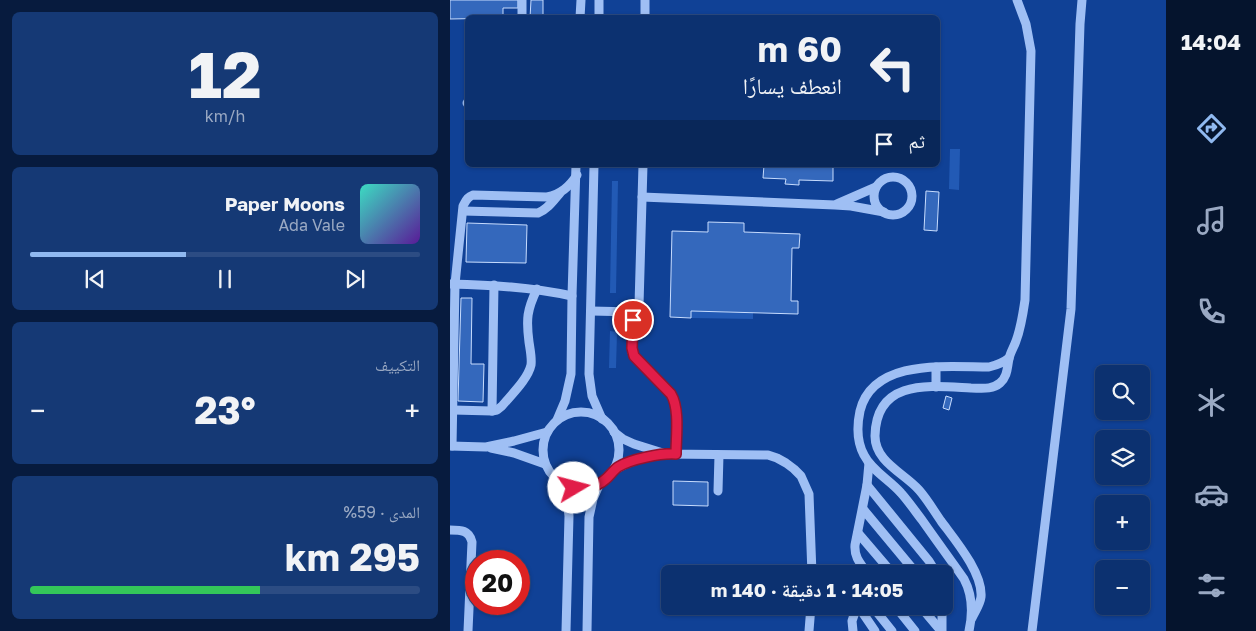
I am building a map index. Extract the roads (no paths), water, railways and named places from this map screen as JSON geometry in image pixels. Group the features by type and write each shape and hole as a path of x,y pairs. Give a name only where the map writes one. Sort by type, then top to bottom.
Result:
{"street":[{"path":"522,0 522,15"},
{"path":"580,15 581,0"},
{"path":"599,0 599,15"},
{"path":"645,0 645,15"},
{"path":"969,631 981,597 978,579 969,559 920,491 897,472 881,455 875,438 876,423 880,411 886,403 892,397 909,388 988,389 1001,383 1006,374 1009,358 1023,315 1025,300 1031,51 1026,24 1017,0"},
{"path":"1032,631 1071,309 1082,0"},
{"path":"557,420 565,401 571,374 576,167"},
{"path":"594,167 589,374 590,388 602,419"},
{"path":"643,167 639,305 633,320 632,352 636,359 674,399 676,410 676,454"},
{"path":"463,211 538,213 548,208 576,175"},
{"path":"642,197 834,204 895,215 906,209 912,199 910,187 902,178 884,178 876,187 874,192 875,204 884,212"},
{"path":"834,204 876,187"},
{"path":"545,464 514,453 486,447 451,446 453,410 452,284 463,206 467,198 473,196 547,197 560,192"},
{"path":"452,284 537,289 572,296"},
{"path":"492,411 494,285"},
{"path":"453,410 498,410 526,377 531,363 527,316 537,289"},
{"path":"591,311 635,312"},
{"path":"972,618 970,594 964,579 902,494 869,464 860,446 858,426 861,408 871,389 901,372 936,367 989,367 996,366 1009,358"},
{"path":"936,367 936,387"},
{"path":"666,454 623,439 602,419 579,412 557,420 547,432 542,448 545,464 549,472 561,483 580,488 587,488 600,483 620,466 666,454 768,455 777,458 801,476 809,494 812,565"},
{"path":"486,447 547,432"},
{"path":"612,472 616,465 619,448 614,432"},
{"path":"718,490 719,455"},
{"path":"861,565 854,552 863,509 869,464"},
{"path":"561,483 567,499 569,516 566,631"},
{"path":"587,631 590,517 593,499 600,483"},
{"path":"867,485 931,565"},
{"path":"863,509 910,565"},
{"path":"450,530 466,532 472,542 468,631"},
{"path":"858,533 885,565"},
{"path":"809,631 810,615"},
{"path":"853,631 852,621 854,615"},
{"path":"864,615 876,631"},
{"path":"879,615 892,631"},
{"path":"902,615 914,631"},
{"path":"928,615 942,631"},
{"path":"942,615 942,631"}]}
